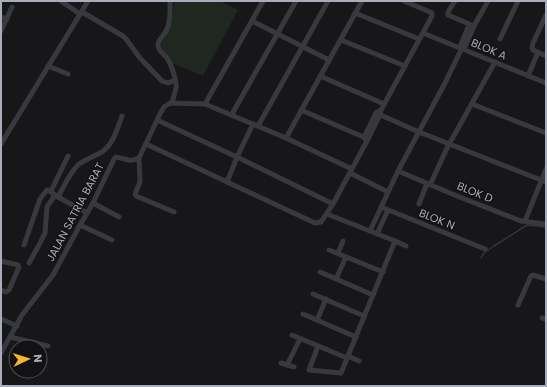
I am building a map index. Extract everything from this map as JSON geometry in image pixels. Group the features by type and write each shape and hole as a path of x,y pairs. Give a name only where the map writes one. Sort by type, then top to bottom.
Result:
{"street":[{"path":"61,1 122,36 162,81 168,82 175,80"},
{"path":"1,144 88,1"},
{"path":"170,1 170,19 165,33 158,42 158,46 167,58 176,87 172,100 163,108 139,158 140,182 136,195 174,212"},
{"path":"205,104 263,1"},
{"path":"232,114 296,1"},
{"path":"227,182 237,157 328,1"},
{"path":"286,138 362,1"},
{"path":"146,144 315,223 321,222 333,204 351,171 379,113 432,16 432,13 404,1"},
{"path":"455,1 448,12 448,15 472,25"},
{"path":"370,231 398,171 462,48 472,25 488,1"},
{"path":"500,39 518,1"},
{"path":"1,31 12,7"},
{"path":"355,13 419,39"},
{"path":"546,15 532,47 533,50 546,56"},
{"path":"1,16 6,19"},
{"path":"252,21 329,60"},
{"name":"BLOK A","path":"423,33 546,83"},
{"path":"341,40 404,66"},
{"path":"528,76 538,52"},
{"path":"419,204 426,186 430,183 495,62"},
{"path":"48,66 68,74"},
{"path":"320,76 384,104"},
{"path":"172,100 205,104 232,114 286,138 351,171 388,192"},
{"path":"472,104 546,133"},
{"path":"301,110 366,139"},
{"path":"379,113 419,132 544,181"},
{"path":"29,263 40,245 45,233 47,206 80,164 102,153 110,145 122,116"},
{"path":"157,120 333,204"},
{"path":"55,194 68,156"},
{"name":"JALAN SATRIA BARAT","path":"1,353 22,315 53,275 93,203 115,158 118,157 130,161 139,158"},
{"path":"525,221 544,181 546,169"},
{"name":"BLOK D","path":"398,171 521,221 546,224"},
{"path":"24,245 40,199 47,190 87,213"},
{"path":"93,203 119,217"},
{"name":"BLOK N","path":"381,207 485,249"},
{"path":"377,234 388,210"},
{"path":"327,214 406,246"},
{"path":"80,225 112,240"},
{"path":"338,253 343,241"},
{"path":"318,346 309,369 310,371 341,373 396,241"},
{"path":"330,250 383,272"},
{"path":"336,279 346,257"},
{"path":"1,261 18,264 19,267 9,291 5,292 1,290"},
{"path":"320,272 373,295"},
{"path":"518,305 531,276 533,275 546,279"},
{"path":"312,294 364,316"},
{"path":"317,320 326,299"},
{"path":"303,314 356,337"},
{"path":"1,319 17,326"},
{"path":"292,335 359,361"},
{"path":"10,337 18,339"},
{"path":"287,365 300,339"},
{"path":"281,363 294,367"}],"shaded area":[{"path":"174,1 221,1 238,10 203,76 172,63 161,47 171,24"}],"waterway":[{"path":"481,258 484,253 527,225 546,227"}]}
